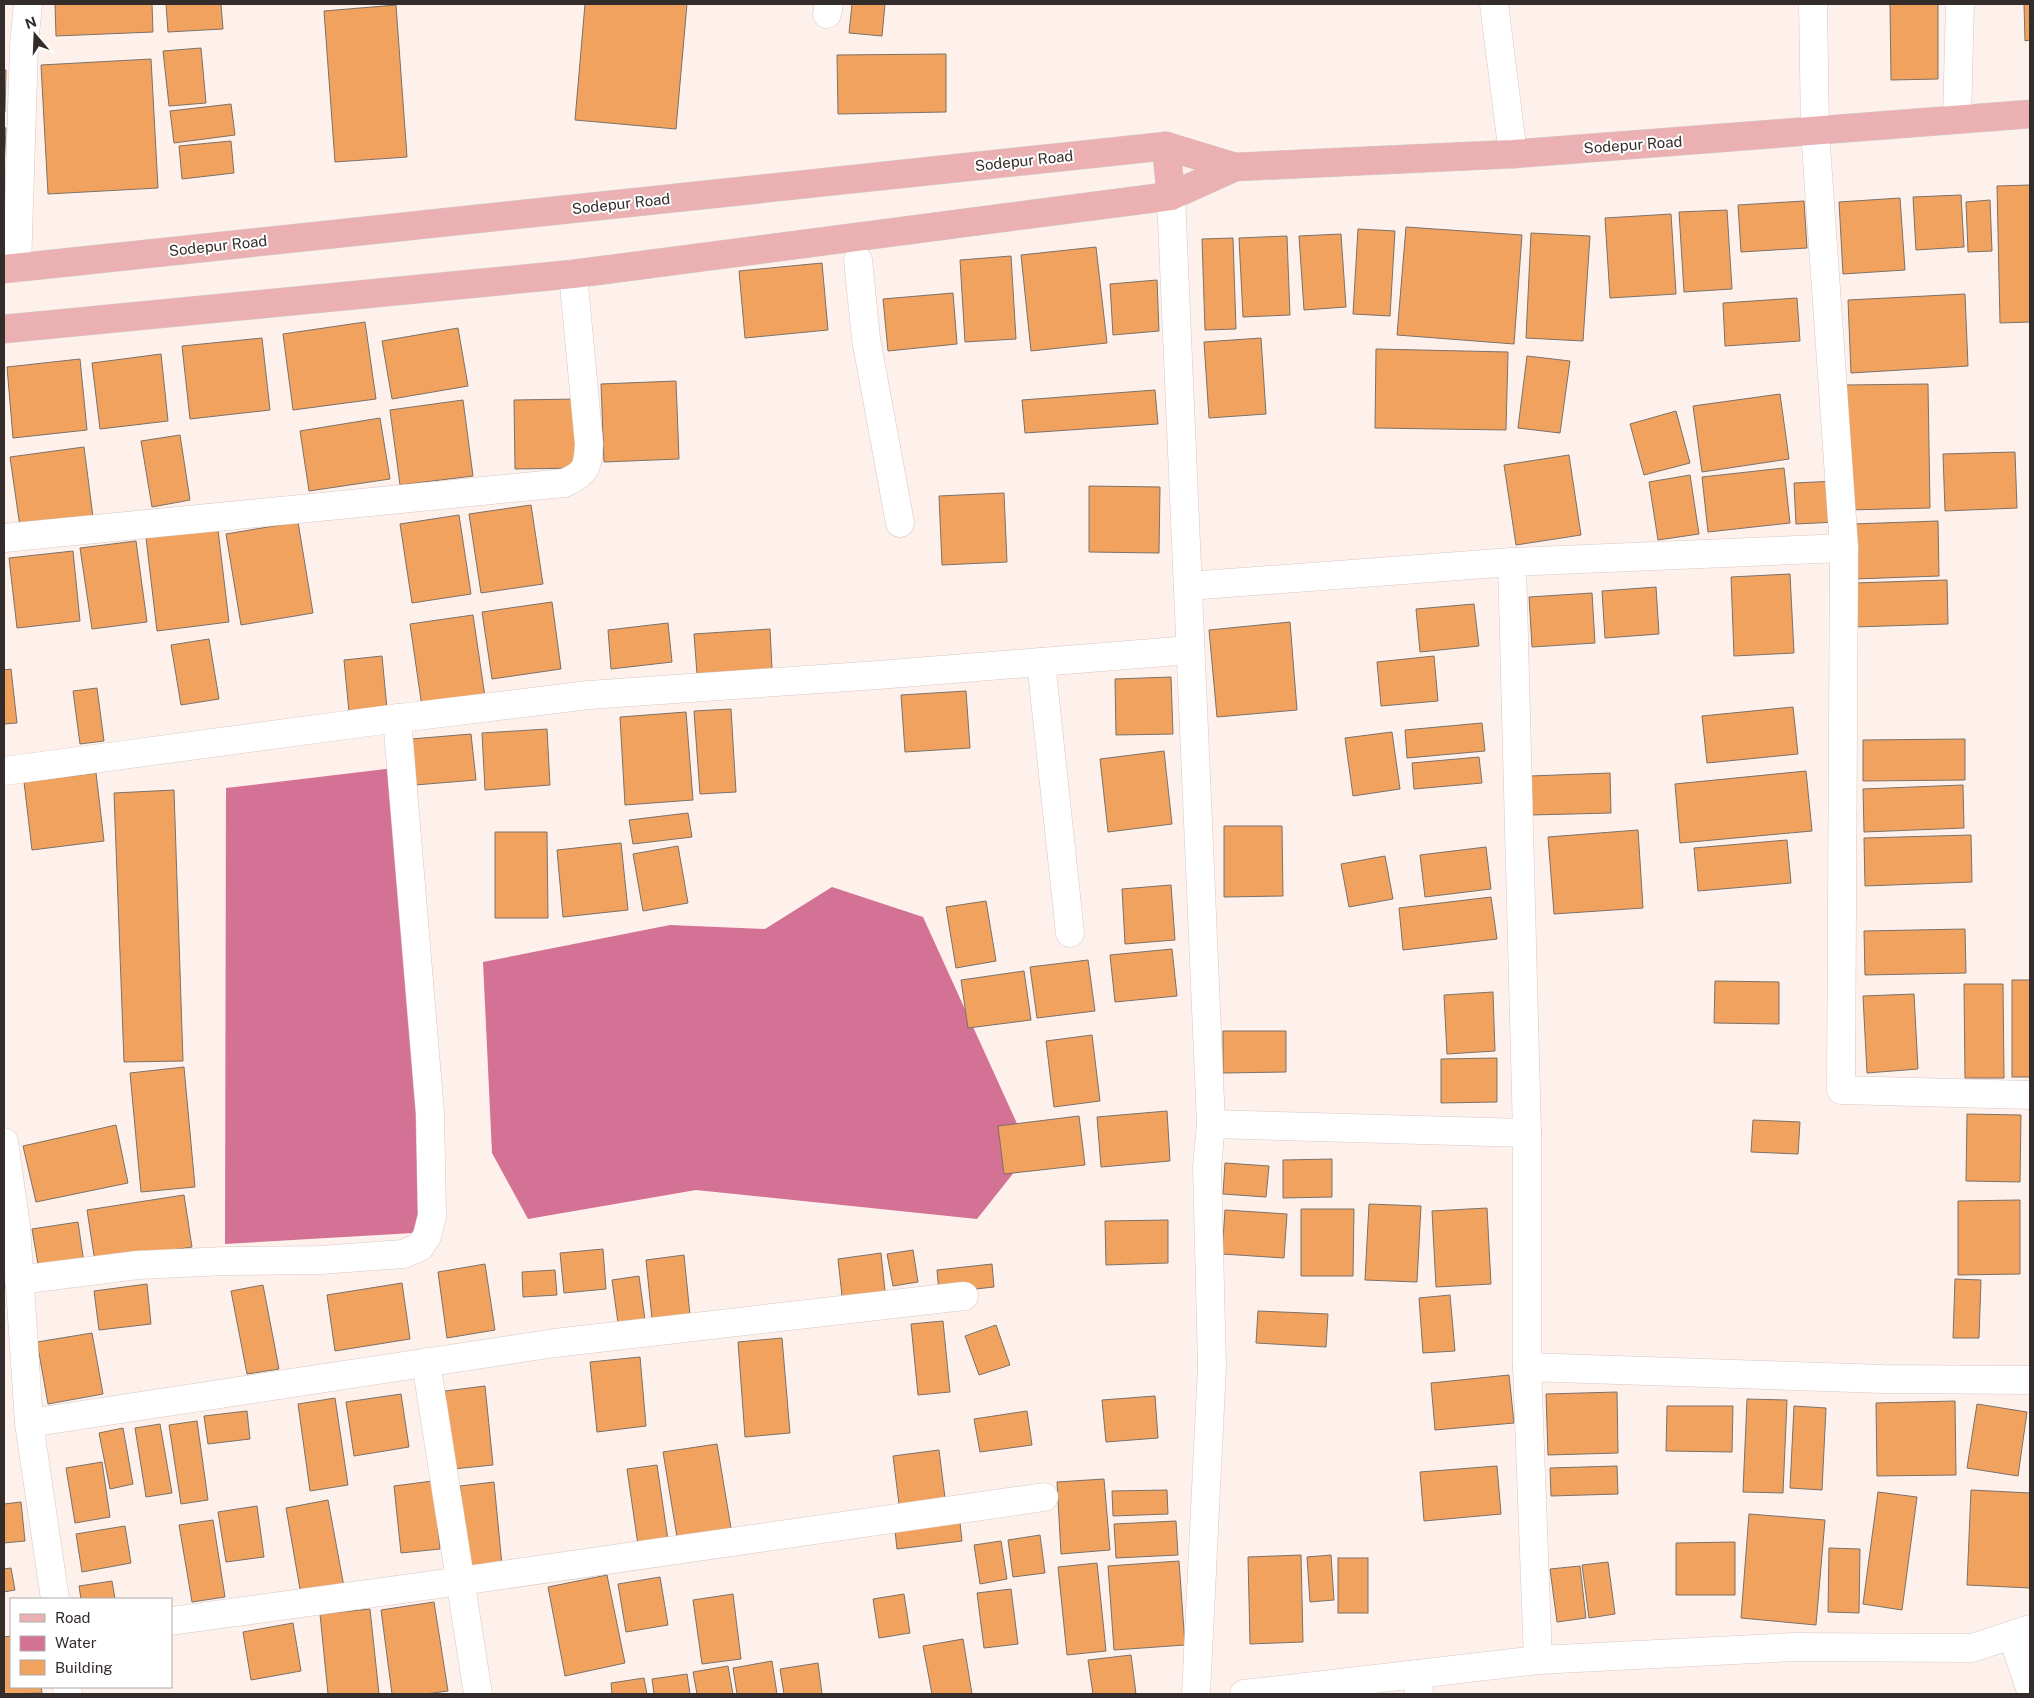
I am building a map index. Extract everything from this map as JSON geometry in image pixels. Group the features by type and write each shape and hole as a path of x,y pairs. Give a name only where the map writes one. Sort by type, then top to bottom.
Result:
{"main road":[{"name":"Sodepur Road","path":"10,268 1166,146 1236,167 1513,154 2030,114"},
{"path":"1166,146 1171,196"},
{"name":"Sodepur Road","path":"4,328 573,274 1171,196 1236,167"}],"street":[{"path":"10,268 28,4"},
{"path":"1494,4 1513,154"},
{"path":"1813,4 1815,131 1844,548 1841,1090 2030,1095"},
{"path":"1957,119 1960,4"},
{"path":"1171,196 1210,1124 1207,1167 1212,1366 1196,1694"},
{"path":"858,260 866,339 900,523"},
{"path":"4,538 564,482 579,477 588,464 589,444 573,274"},
{"path":"1188,586 1512,562 1844,548"},
{"path":"1512,562 1527,1133 1527,1367 1538,1660"},
{"path":"4,771 397,718 589,695 1190,650"},
{"path":"1040,662 1070,933"},
{"path":"19,1280 138,1265 226,1261 320,1260 403,1254 420,1248 427,1236 432,1216 430,1113 397,718"},
{"path":"1210,1124 1527,1133"},
{"path":"4,1142 10,1227 19,1280 14,1354 29,1423 55,1598"},
{"path":"29,1423 555,1343 964,1296"},
{"path":"426,1362 478,1694"},
{"path":"1527,1367 1884,1379 2030,1380"},
{"path":"172,1621 1044,1497"},
{"path":"1257,1694 1419,1684 1538,1660 1794,1647 1972,1648 2021,1632 2030,1688"}],"water":[{"path":"394,768 430,1232 225,1244 226,788"},
{"path":"832,887 923,917 1030,1152 977,1219 696,1190 528,1219 492,1153 483,962 670,925 765,929"}],"building":[{"path":"55,4 152,4 153,32 56,36"},
{"path":"166,4 221,4 223,29 168,32"},
{"path":"585,4 687,4 676,129 575,120"},
{"path":"852,4 885,4 882,36 849,33"},
{"path":"1890,4 1938,4 1938,79 1891,80"},
{"path":"2024,4 2030,4 2030,40 2025,41"},
{"path":"396,5 407,157 335,162 324,11"},
{"path":"201,48 206,103 169,106 163,51"},
{"path":"946,54 946,112 838,114 837,55"},
{"path":"151,59 158,188 48,194 41,65"},
{"path":"4,70 6,70 5,112 4,112"},
{"path":"231,104 235,135 174,143 170,111"},
{"path":"4,127 6,128 4,168"},
{"path":"231,141 234,173 182,179 179,146"},
{"path":"2030,185 2030,322 2000,323 1997,186"},
{"path":"1961,195 1964,247 1916,250 1913,197"},
{"path":"1900,198 1905,270 1843,274 1839,202"},
{"path":"1990,200 1992,251 1968,252 1966,202"},
{"path":"1804,201 1807,248 1741,252 1738,205"},
{"path":"1727,210 1732,289 1684,292 1679,212"},
{"path":"1671,214 1676,294 1610,298 1605,218"},
{"path":"1406,227 1522,235 1514,344 1397,335"},
{"path":"1358,229 1395,231 1390,316 1353,314"},
{"path":"1531,233 1590,236 1583,341 1526,338"},
{"path":"1341,234 1346,307 1304,310 1299,236"},
{"path":"1287,236 1290,315 1243,317 1239,238"},
{"path":"1233,238 1236,329 1205,330 1202,239"},
{"path":"1096,247 1107,343 1031,351 1021,255"},
{"path":"1011,256 1016,339 965,342 960,260"},
{"path":"822,263 828,330 745,338 739,271"},
{"path":"1157,280 1159,331 1113,335 1110,284"},
{"path":"953,293 957,344 888,351 883,299"},
{"path":"1965,294 1968,366 1851,373 1848,300"},
{"path":"1797,298 1800,341 1725,346 1723,303"},
{"path":"365,322 376,399 293,410 283,334"},
{"path":"458,328 468,386 392,399 382,341"},
{"path":"262,338 270,410 190,419 182,346"},
{"path":"1261,338 1266,414 1209,418 1204,342"},
{"path":"1376,349 1508,352 1506,430 1375,428"},
{"path":"161,354 168,421 100,429 92,363"},
{"path":"1527,356 1570,361 1560,433 1518,428"},
{"path":"80,359 87,430 13,438 7,367"},
{"path":"676,381 679,459 604,462 601,384"},
{"path":"1928,384 1930,508 1847,510 1845,385"},
{"path":"1155,390 1158,424 1025,433 1022,400"},
{"path":"1780,394 1789,459 1702,472 1693,406"},
{"path":"578,399 579,468 515,469 514,400"},
{"path":"463,400 473,476 400,485 390,410"},
{"path":"1676,411 1690,463 1644,475 1630,424"},
{"path":"380,418 390,479 309,491 300,431"},
{"path":"180,435 190,500 152,507 141,441"},
{"path":"84,447 93,517 20,527 10,457"},
{"path":"2015,452 2017,508 1945,511 1943,454"},
{"path":"1569,455 1581,535 1516,545 1504,465"},
{"path":"1784,468 1790,523 1708,532 1702,477"},
{"path":"1690,475 1699,534 1658,540 1649,482"},
{"path":"1836,481 1837,522 1796,524 1794,483"},
{"path":"1089,486 1160,487 1159,553 1089,552"},
{"path":"1004,493 1007,562 942,565 939,496"},
{"path":"531,505 543,584 481,593 469,514"},
{"path":"459,515 471,594 412,603 400,524"},
{"path":"1938,521 1939,576 1854,579 1852,524"},
{"path":"298,522 313,613 241,625 226,534"},
{"path":"218,530 229,622 157,631 146,538"},
{"path":"136,541 147,622 92,629 80,548"},
{"path":"73,551 80,621 17,628 9,558"},
{"path":"1790,574 1794,653 1734,656 1731,577"},
{"path":"1947,580 1948,624 1854,627 1853,583"},
{"path":"1656,587 1659,634 1605,638 1602,591"},
{"path":"1592,593 1595,643 1532,647 1529,597"},
{"path":"552,602 561,669 492,679 482,612"},
{"path":"1474,604 1479,646 1420,652 1416,609"},
{"path":"473,615 485,697 422,707 410,624"},
{"path":"1290,622 1297,710 1217,717 1209,630"},
{"path":"668,623 672,662 611,669 608,630"},
{"path":"770,629 772,669 697,674 694,634"},
{"path":"209,639 219,699 181,705 171,645"},
{"path":"382,656 387,709 349,712 344,660"},
{"path":"1434,656 1438,701 1381,706 1377,662"},
{"path":"11,669 17,723 4,724 4,670"},
{"path":"1171,677 1173,734 1116,735 1115,679"},
{"path":"97,688 104,741 80,744 73,691"},
{"path":"966,691 970,748 905,752 901,695"},
{"path":"1793,707 1798,754 1707,763 1702,716"},
{"path":"731,709 736,792 700,794 694,711"},
{"path":"686,712 693,800 625,805 620,717"},
{"path":"1482,723 1485,751 1407,758 1405,730"},
{"path":"547,729 550,785 485,790 482,733"},
{"path":"1392,732 1400,789 1353,796 1345,738"},
{"path":"471,734 476,780 415,785 411,739"},
{"path":"1965,739 1965,780 1863,781 1863,740"},
{"path":"1164,751 1172,824 1108,832 1100,759"},
{"path":"1479,757 1482,783 1414,789 1412,763"},
{"path":"1806,771 1812,831 1680,843 1675,784"},
{"path":"96,773 104,841 32,850 24,782"},
{"path":"1610,773 1611,813 1531,815 1530,776"},
{"path":"1963,785 1964,828 1864,832 1863,789"},
{"path":"174,790 183,1061 124,1062 114,793"},
{"path":"688,813 692,837 633,844 629,820"},
{"path":"1224,826 1282,826 1283,896 1224,897"},
{"path":"1638,830 1643,908 1554,914 1548,837"},
{"path":"495,832 547,832 548,918 495,918"},
{"path":"1971,835 1972,882 1865,886 1864,838"},
{"path":"1787,840 1791,883 1698,891 1694,848"},
{"path":"621,843 628,910 563,917 557,850"},
{"path":"678,846 688,903 643,911 633,854"},
{"path":"1486,847 1491,889 1425,897 1420,855"},
{"path":"1385,856 1393,899 1349,907 1341,864"},
{"path":"1171,885 1175,940 1125,944 1122,889"},
{"path":"1491,897 1497,939 1403,950 1399,908"},
{"path":"986,901 996,961 956,968 946,907"},
{"path":"1965,929 1966,973 1865,975 1864,931"},
{"path":"1172,949 1177,996 1115,1002 1110,955"},
{"path":"1088,960 1095,1011 1037,1018 1030,967"},
{"path":"1024,971 1031,1020 968,1028 961,980"},
{"path":"2012,980 2030,980 2030,1077 2012,1077"},
{"path":"1715,981 1779,982 1779,1024 1714,1023"},
{"path":"1964,984 2003,984 2004,1078 1965,1078"},
{"path":"1493,992 1495,1051 1447,1054 1444,995"},
{"path":"1914,994 1918,1069 1867,1073 1863,996"},
{"path":"1223,1031 1286,1031 1286,1072 1223,1073"},
{"path":"1092,1035 1100,1101 1054,1107 1046,1041"},
{"path":"1497,1058 1497,1102 1441,1103 1441,1059"},
{"path":"184,1067 195,1187 141,1192 130,1073"},
{"path":"1167,1111 1170,1161 1101,1167 1097,1117"},
{"path":"1967,1114 2021,1115 2020,1182 1966,1181"},
{"path":"1079,1116 1085,1165 1004,1174 998,1126"},
{"path":"1753,1120 1800,1122 1798,1154 1751,1152"},
{"path":"116,1125 128,1183 36,1202 23,1146"},
{"path":"1332,1159 1332,1197 1283,1198 1283,1160"},
{"path":"1225,1163 1269,1166 1266,1197 1223,1194"},
{"path":"184,1195 192,1247 95,1262 87,1210"},
{"path":"2020,1200 2020,1274 1958,1275 1958,1201"},
{"path":"1369,1204 1421,1206 1417,1282 1365,1280"},
{"path":"1487,1208 1491,1284 1436,1287 1432,1211"},
{"path":"1301,1209 1354,1209 1353,1276 1301,1276"},
{"path":"1225,1210 1287,1214 1284,1258 1222,1254"},
{"path":"1168,1220 1168,1263 1106,1265 1105,1221"},
{"path":"78,1222 84,1263 39,1270 32,1229"},
{"path":"603,1249 606,1289 564,1293 560,1253"},
{"path":"913,1250 918,1282 893,1286 887,1254"},
{"path":"881,1253 886,1300 843,1305 838,1259"},
{"path":"684,1255 690,1315 652,1319 646,1260"},
{"path":"485,1264 495,1330 447,1338 438,1272"},
{"path":"992,1264 994,1287 939,1293 937,1270"},
{"path":"555,1270 557,1295 523,1297 522,1272"},
{"path":"639,1276 645,1320 618,1323 612,1280"},
{"path":"1955,1279 1981,1280 1979,1338 1953,1338"},
{"path":"402,1283 410,1339 335,1351 327,1295"},
{"path":"147,1284 151,1324 99,1330 94,1291"},
{"path":"263,1285 279,1369 247,1374 231,1291"},
{"path":"1450,1295 1455,1351 1423,1353 1419,1298"},
{"path":"1258,1311 1328,1314 1326,1347 1256,1343"},
{"path":"943,1321 950,1392 918,1395 911,1324"},
{"path":"996,1325 1010,1365 979,1375 965,1336"},
{"path":"92,1333 103,1394 48,1404 37,1342"},
{"path":"782,1338 790,1433 745,1437 738,1342"},
{"path":"640,1357 646,1426 597,1432 590,1362"},
{"path":"1509,1375 1514,1423 1435,1430 1431,1383"},
{"path":"485,1386 493,1465 453,1469 445,1391"},
{"path":"1617,1392 1618,1453 1548,1455 1546,1394"},
{"path":"401,1394 409,1447 354,1456 346,1402"},
{"path":"1155,1396 1158,1438 1106,1442 1102,1400"},
{"path":"335,1398 348,1485 310,1491 298,1404"},
{"path":"1747,1399 1787,1400 1783,1493 1743,1492"},
{"path":"1955,1401 1956,1475 1877,1476 1876,1403"},
{"path":"1977,1404 2027,1412 2018,1476 1967,1468"},
{"path":"1667,1406 1733,1406 1732,1452 1666,1451"},
{"path":"1794,1406 1826,1408 1822,1490 1790,1488"},
{"path":"247,1411 250,1439 208,1444 204,1416"},
{"path":"1027,1411 1032,1445 980,1452 974,1419"},
{"path":"197,1421 208,1500 181,1504 169,1425"},
{"path":"160,1424 172,1493 146,1497 135,1428"},
{"path":"123,1428 133,1484 110,1489 99,1433"},
{"path":"717,1444 731,1528 677,1537 663,1452"},
{"path":"939,1450 946,1506 900,1512 893,1456"},
{"path":"102,1462 110,1517 75,1523 66,1468"},
{"path":"657,1465 668,1540 638,1545 627,1469"},
{"path":"1497,1466 1501,1514 1424,1521 1420,1472"},
{"path":"1617,1466 1618,1494 1551,1496 1550,1468"},
{"path":"1104,1479 1110,1550 1061,1554 1057,1482"},
{"path":"433,1481 440,1549 401,1553 394,1486"},
{"path":"494,1482 502,1565 469,1569 460,1486"},
{"path":"1167,1490 1168,1514 1113,1516 1112,1491"},
{"path":"1971,1490 2030,1493 2030,1588 1967,1585"},
{"path":"1878,1492 1917,1497 1902,1610 1863,1604"},
{"path":"328,1500 344,1587 301,1595 286,1508"},
{"path":"21,1502 25,1541 4,1543 4,1504"},
{"path":"257,1506 264,1557 226,1562 218,1512"},
{"path":"959,1514 962,1541 897,1549 894,1522"},
{"path":"1749,1514 1825,1520 1816,1625 1741,1618"},
{"path":"213,1520 225,1597 192,1602 179,1525"},
{"path":"1176,1521 1178,1555 1116,1558 1114,1524"},
{"path":"125,1526 131,1563 82,1572 76,1534"},
{"path":"1040,1535 1045,1573 1013,1577 1008,1540"},
{"path":"1001,1541 1007,1579 980,1584 974,1545"},
{"path":"1735,1542 1735,1595 1676,1595 1676,1543"},
{"path":"1829,1548 1860,1549 1859,1613 1828,1612"},
{"path":"1301,1555 1303,1642 1250,1644 1248,1557"},
{"path":"1331,1555 1334,1600 1310,1602 1307,1557"},
{"path":"1338,1558 1368,1558 1368,1613 1338,1613"},
{"path":"1179,1561 1185,1645 1114,1650 1108,1566"},
{"path":"1608,1562 1615,1614 1589,1618 1582,1565"},
{"path":"1097,1563 1106,1651 1067,1655 1058,1567"},
{"path":"1580,1566 1586,1618 1557,1622 1550,1569"},
{"path":"11,1568 15,1590 4,1592 4,1569"},
{"path":"607,1575 625,1663 565,1676 548,1587"},
{"path":"660,1577 668,1625 626,1632 618,1584"},
{"path":"112,1581 115,1598 81,1598 79,1586"},
{"path":"1011,1589 1018,1644 984,1648 977,1593"},
{"path":"733,1594 741,1659 702,1664 693,1600"},
{"path":"904,1594 910,1633 879,1638 873,1599"},
{"path":"434,1602 448,1691 425,1694 392,1694 381,1610"},
{"path":"370,1609 379,1694 328,1694 320,1614"},
{"path":"293,1623 301,1671 251,1680 243,1632"},
{"path":"10,1636 10,1688 41,1688 42,1693 4,1694 4,1637"},
{"path":"963,1639 972,1694 932,1694 923,1646"},
{"path":"1131,1655 1136,1694 1093,1694 1088,1660"},
{"path":"772,1661 777,1694 737,1694 733,1668"},
{"path":"818,1663 822,1694 784,1694 780,1669"},
{"path":"728,1666 733,1694 697,1694 693,1672"},
{"path":"687,1674 690,1694 654,1694 652,1679"},
{"path":"644,1678 647,1694 612,1694 611,1683"}]}
